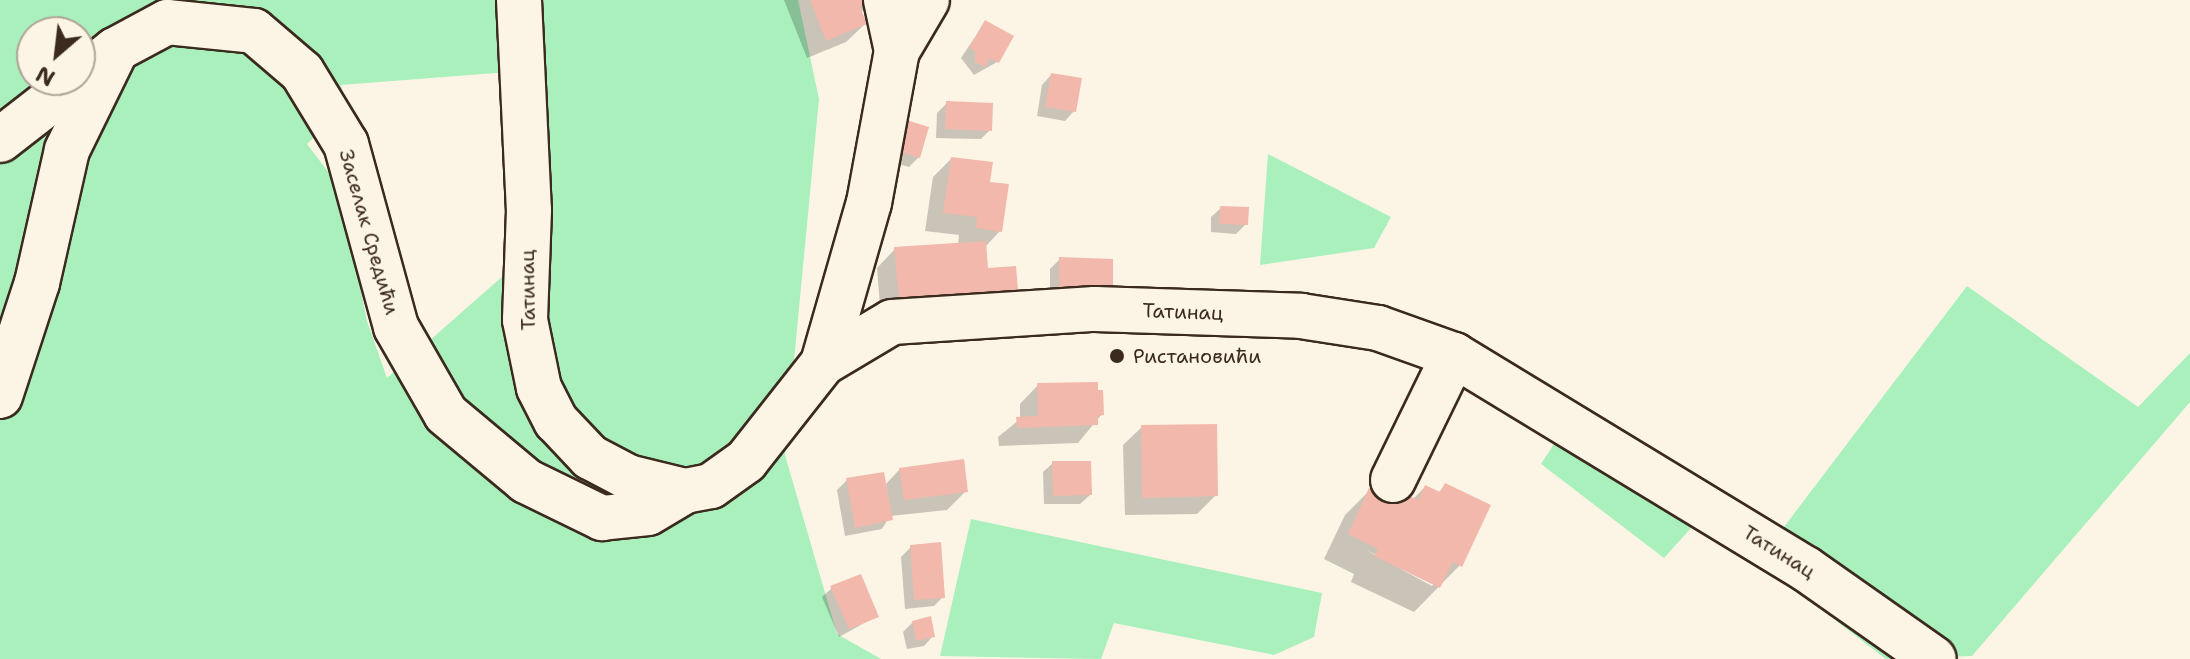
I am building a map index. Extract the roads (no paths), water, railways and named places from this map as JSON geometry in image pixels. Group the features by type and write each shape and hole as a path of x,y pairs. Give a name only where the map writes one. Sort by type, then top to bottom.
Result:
{"street":[{"name":"Татинац","path":"519,0 529,210 525,320 539,388 556,421 590,457 628,477 685,491 711,486 746,461 823,363 892,322 1095,309 1301,316 1378,328 1454,355 1794,561 1934,659"},
{"name":"Татинац","path":"886,0 897,51"},
{"name":"Татинац","path":"823,363 869,203 897,51 927,0"},
{"name":"Заселак Средићи","path":"96,65 115,50 167,22 254,31 302,72 346,144 396,327 446,414 526,481 602,518 648,513 685,491"},
{"path":"0,396 37,283 67,150 115,50"},
{"name":"Заселак Средићи","path":"0,140 57,96"},
{"path":"1393,480 1454,355"}],"place":[{"name":"Ристановићи","path":"1117,356"}]}
